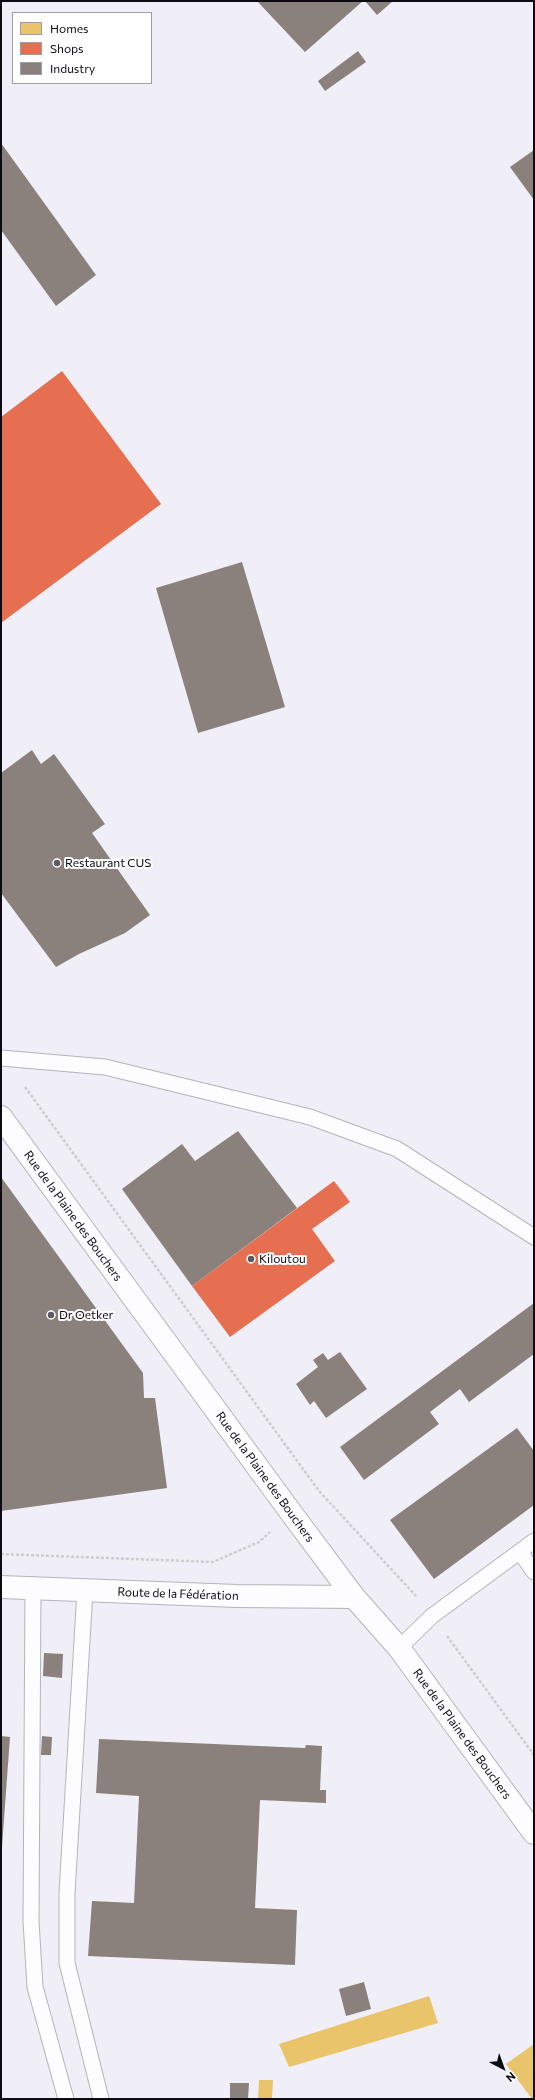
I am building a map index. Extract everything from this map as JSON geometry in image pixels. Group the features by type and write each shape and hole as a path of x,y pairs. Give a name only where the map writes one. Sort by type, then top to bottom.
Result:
{"street":[{"name":"Rue de la Plaine des Bouchers","path":"1,1117 354,1597 400,1648 534,1833"},
{"name":"Route de la Fédération","path":"1,1587 237,1596 354,1597"}],"lane":[{"path":"2,1058 105,1067 310,1118 397,1149 534,1237"},
{"path":"400,1648 432,1616 534,1542"},
{"path":"520,1552 534,1572"},
{"path":"33,1589 31,1921 34,1972 35,1987 66,2099"},
{"path":"85,1590 67,1893 67,1963 101,2099"}],"path":[{"path":"2,1058 320,1491"},
{"path":"1,1554 213,1562 259,1542"}],"building: Homes":[{"path":"429,1996 438,2023 289,2067 279,2044"},
{"path":"534,2044 534,2099 532,2099 506,2064"},
{"path":"259,2080 273,2080 272,2099 258,2099"}],"building: Shops":[{"path":"62,371 161,504 1,623 1,417"},
{"path":"334,1181 350,1202 312,1229 335,1261 230,1337 192,1286"}],"building: Industry":[{"path":"257,1 363,1 305,52"},
{"path":"365,1 393,1 377,15"},
{"path":"358,51 366,62 325,91 318,81"},
{"path":"1,143 96,275 56,306 1,230"},
{"path":"534,150 534,200 510,167"},
{"path":"242,562 285,707 198,733 156,588"},
{"name":"Restaurant CUS","path":"32,750 41,764 54,754 105,824 92,833 150,915 125,933 79,954 56,967 1,893 1,773"},
{"path":"238,1131 297,1208 192,1286 122,1189 182,1144 195,1161"},
{"name":"Dr Oetker","path":"1,1177 143,1373 144,1398 155,1398 167,1488 1,1511"},
{"path":"534,1303 534,1354 469,1402 460,1389 430,1412 439,1424 364,1480 340,1447"},
{"path":"340,1352 367,1389 326,1418 314,1401 310,1405 296,1384 318,1367 313,1360 323,1353 328,1360"},
{"path":"517,1428 534,1451 534,1505 434,1579 390,1520"},
{"path":"44,1653 63,1654 62,1678 43,1676"},
{"path":"1,1736 10,1737 2,1847 1,1847"},
{"path":"42,1736 52,1737 51,1755 41,1755"},
{"path":"99,1739 305,1748 306,1745 322,1746 320,1790 326,1790 326,1803 260,1800 255,1908 297,1910 295,1965 88,1956 92,1901 134,1903 139,1796 96,1793"},
{"path":"364,1982 371,2009 346,2016 339,1989"},
{"path":"230,2083 249,2083 248,2099 230,2099"}],"place":[{"name":"Restaurant CUS","path":"57,863"},
{"name":"Kiloutou","path":"251,1259"},
{"name":"Dr Oetker","path":"51,1315"}]}
